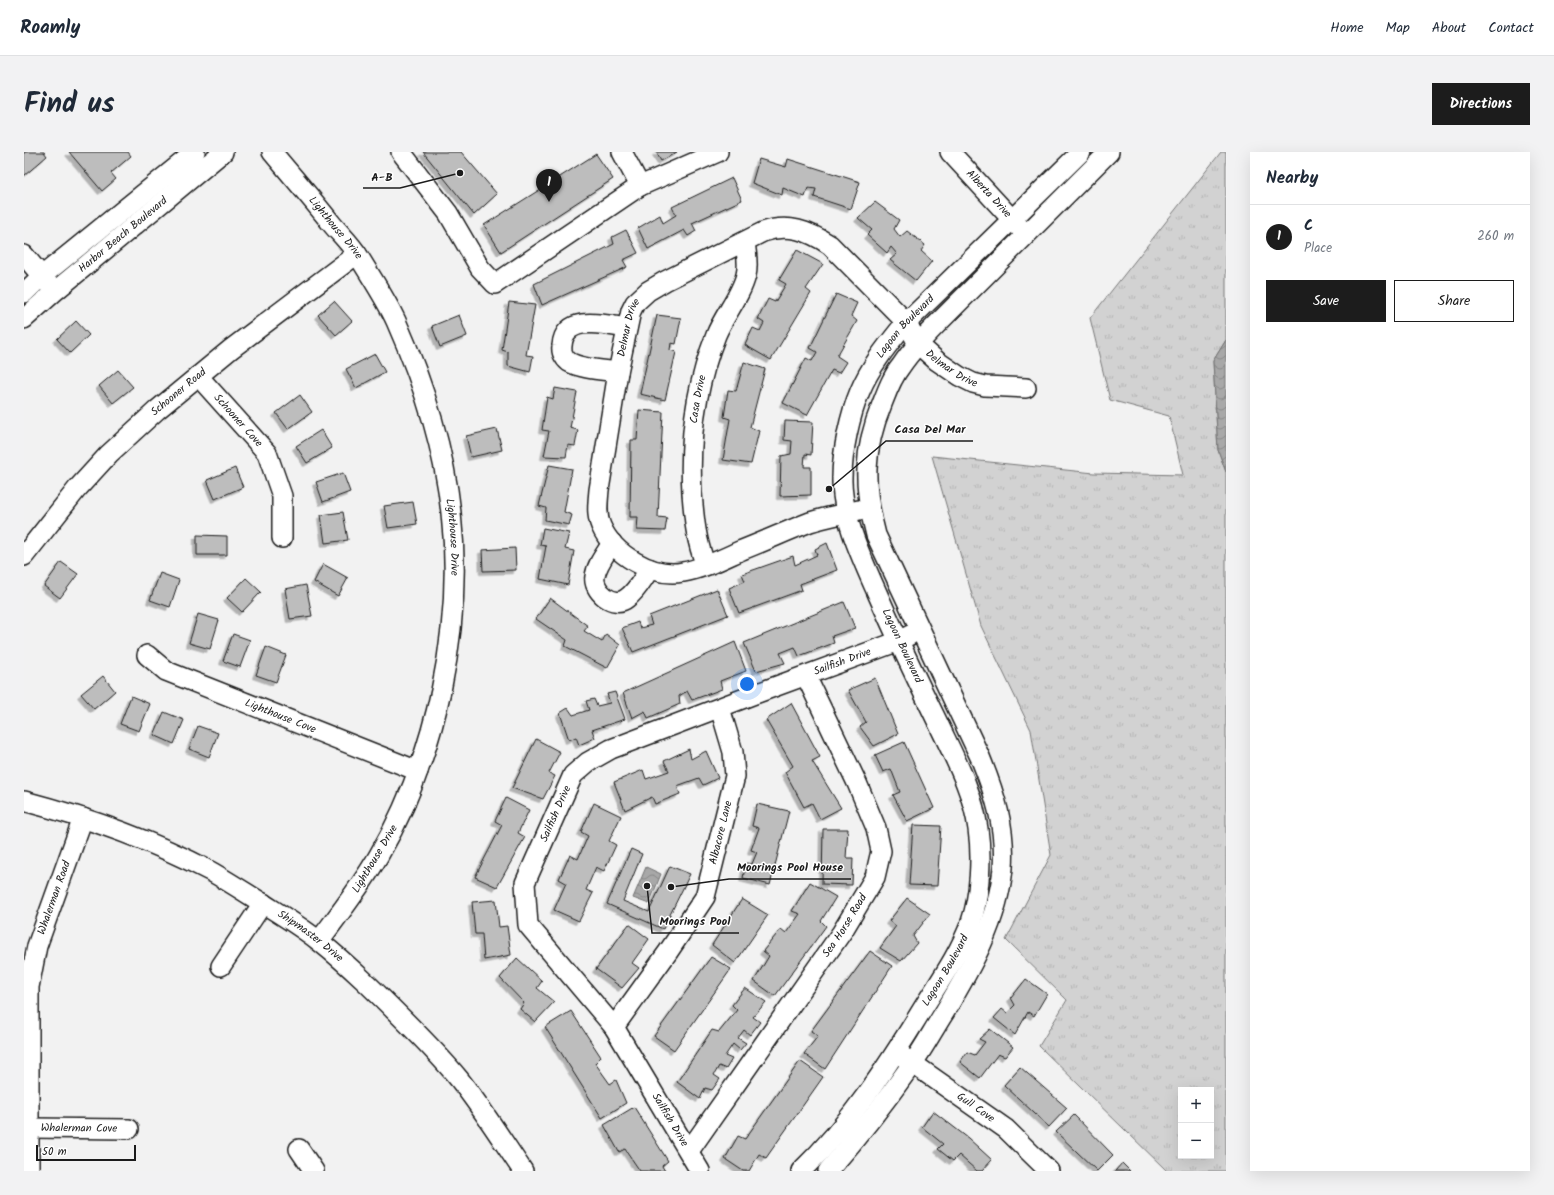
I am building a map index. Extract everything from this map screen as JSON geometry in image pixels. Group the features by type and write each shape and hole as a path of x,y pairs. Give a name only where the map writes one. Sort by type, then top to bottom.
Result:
{"street":[{"name":"Harbor Beach Boulevard","path":"24,292 195,152"},
{"name":"Harbor Beach Boulevard","path":"24,319 54,292 223,152"},
{"name":"Lighthouse Drive","path":"272,152 357,254 395,320 426,398 440,447 452,514 453,575 450,634 438,704 427,746 402,810 379,855 355,894 319,941"},
{"path":"401,152 448,214 480,268 495,284 640,186 718,152"},
{"path":"622,152 640,186"},
{"name":"Alberta Drive","path":"950,152 1011,220 1027,235"},
{"name":"Lagoon Boulevard","path":"801,1171 841,1128 863,1100 896,1052 952,963 964,940 972,919 979,877 980,851 978,828 966,784 861,556 847,513 842,479 846,437 860,391 879,358 907,323 1081,152"},
{"name":"Lagoon Boulevard","path":"828,1171 854,1141 913,1063 959,987 975,958 992,917 1000,888 1003,867 1002,837 998,808 991,784 980,757 876,535 869,507 867,487 867,464 873,426 888,388 897,372 918,344 1110,152"},
{"name":"Delmar Drive","path":"869,507 810,522 706,565 684,572 674,573 650,569 632,559 612,543 600,524 598,504 618,372 631,311 635,303 648,291 665,281 745,242 773,229 794,228 818,237 830,245 907,323 918,344 937,361 959,376 973,383 985,386 1026,388"},
{"name":"Casa Drive","path":"706,565 700,552 694,517 691,447 698,399 710,351 723,319 743,285 746,275 747,266 745,242"},
{"name":"Schooner Road","path":"24,556 77,489 109,454 157,410 231,349 357,254"},
{"path":"24,255 54,292"},
{"path":"618,372 570,362 563,354 563,339 568,332 578,324 596,324 627,328"},
{"name":"Schooner Cove","path":"198,376 267,453 282,496 282,538"},
{"path":"612,543 595,575 595,586 603,595 616,602 623,601 632,593 650,569"},
{"name":"Sailfish Drive","path":"700,1171 614,1027 528,925 525,883 573,775 588,762 611,748 899,641 920,630"},
{"name":"Lighthouse Cove","path":"148,655 166,671 418,771"},
{"name":"Sea Horse Road","path":"689,1152 842,932 875,877 880,850 876,828 857,783 806,676"},
{"name":"Albacore Lane","path":"614,1027 668,952 705,896 735,776 733,752 720,708"},
{"name":"Shipmaster Drive","path":"24,801 83,818 134,837 181,857 210,871 319,941 348,965 379,994 458,1079 486,1116 523,1171"},
{"name":"Whalerman Road","path":"29,1171 29,987 31,943 83,818"},
{"path":"221,966 263,904"},
{"name":"Gull Cove","path":"896,1052 1006,1129 1049,1171"},
{"name":"Whalerman Cove","path":"29,1128 129,1129"},
{"path":"299,1149 314,1171"}],"green space":[{"path":"1221,152 1226,152 1226,340 1213,361 1218,450 1226,472 1226,1171 1167,1171 1039,1046 1067,1000 1006,940 1051,855 1031,730 981,626 932,456 1094,473 1183,475 1169,416 1110,400 1090,318"}],"water":[{"path":"1226,340 1226,472 1218,450 1213,361"},
{"path":"646,867 661,874 649,904 633,898"}],"building":[{"path":"24,152 44,152 47,156 24,176"},
{"path":"69,152 128,152 131,156 111,173 116,179 102,191"},
{"path":"423,152 461,152 497,194 474,215"},
{"path":"656,152 677,152 661,161"},
{"path":"596,154 613,179 501,252 484,225"},
{"path":"759,159 786,167 788,159 860,182 851,209 814,197 816,189 808,188 805,197 783,188 782,195 752,183"},
{"path":"732,178 742,200 692,223 696,231 688,236 684,230 648,249 638,228 660,215 663,223 676,215 672,207"},
{"path":"875,202 899,220 894,229 900,237 907,231 925,245 921,251 932,261 916,281 890,260 897,254 891,247 887,253 867,235 872,230 858,218"},
{"path":"626,230 638,253 623,260 627,267 542,305 534,284 614,244 612,237"},
{"path":"797,250 823,264 806,289 811,293 771,360 745,345 753,328 760,331 764,323 758,319 768,299 775,302 786,284 779,280"},
{"path":"836,294 857,303 851,316 857,321 837,356 846,362 839,373 832,370 807,415 783,403 806,358 812,361 817,352 810,348"},
{"path":"334,301 352,321 336,335 318,315"},
{"path":"509,302 535,305 526,355 533,356 530,372 508,366 508,352 502,350"},
{"path":"459,315 467,336 440,347 432,326"},
{"path":"657,315 681,318 676,344 671,343 670,350 676,352 665,400 640,394"},
{"path":"76,321 89,335 70,353 57,339"},
{"path":"375,354 385,372 356,388 346,369"},
{"path":"744,362 765,369 750,427 759,431 751,464 723,460 730,419 724,417 728,390 736,391"},
{"path":"118,370 133,387 113,403 99,386"},
{"path":"555,388 577,392 570,428 578,430 575,446 568,445 566,457 544,456 549,431 542,430 547,397 553,399"},
{"path":"300,395 312,412 288,429 276,413"},
{"path":"639,410 663,412 658,517 667,518 665,531 637,530 638,517 630,517 631,440 637,440"},
{"path":"785,421 813,422 811,455 805,454 804,467 811,467 811,495 780,496 781,456 791,454 792,441 784,440"},
{"path":"497,429 502,450 471,457 466,436"},
{"path":"321,430 332,448 307,463 296,446"},
{"path":"549,465 572,469 564,512 572,515 569,525 545,520 546,508 539,506"},
{"path":"235,468 243,487 215,499 207,480"},
{"path":"343,473 350,492 323,502 316,482"},
{"path":"413,502 417,524 388,528 384,506"},
{"path":"343,512 348,540 325,543 321,515"},
{"path":"543,528 569,533 565,549 574,551 568,585 540,579 546,546 540,545"},
{"path":"197,535 227,536 227,555 197,555"},
{"path":"827,543 837,570 800,584 802,590 739,613 729,588 745,581 742,574 793,556 795,565 817,555 815,549"},
{"path":"515,548 516,570 483,571 482,550"},
{"path":"61,562 78,574 60,598 44,586"},
{"path":"323,564 348,578 338,596 314,582"},
{"path":"160,573 179,580 170,607 150,600"},
{"path":"246,578 261,592 242,612 227,598"},
{"path":"306,585 312,616 290,619 285,589"},
{"path":"717,589 728,615 633,652 622,628 638,622 640,628 652,625 649,616"},
{"path":"550,598 588,626 584,631 602,642 606,634 620,645 607,668 565,646 567,640 536,619"},
{"path":"844,602 855,628 832,636 834,643 799,656 795,647 780,653 785,663 756,671 744,643"},
{"path":"198,614 219,620 210,649 189,643"},
{"path":"233,634 250,640 240,667 223,661"},
{"path":"735,642 746,671 720,681 722,689 692,700 687,691 679,696 680,704 648,718 645,711 632,718 623,693"},
{"path":"266,647 286,655 276,682 256,675"},
{"path":"103,676 115,691 94,709 81,694"},
{"path":"875,678 898,734 874,746 860,727 866,722 848,690"},
{"path":"615,692 625,719 592,730 595,738 579,745 576,737 569,740 560,713 568,708 573,715 589,710 586,701 594,699 597,706 610,703 607,694"},
{"path":"131,696 150,704 139,731 120,724"},
{"path":"791,703 820,757 812,761 841,808 820,819 812,803 804,807 785,772 793,766 766,720"},
{"path":"164,712 184,720 174,744 154,735"},
{"path":"198,726 218,733 209,757 189,749"},
{"path":"536,739 560,752 549,773 555,776 543,799 512,788"},
{"path":"904,742 934,808 907,821 893,795 900,792 891,769 883,772 875,755"},
{"path":"689,749 691,759 706,751 718,778 703,785 699,778 677,786 680,794 655,804 652,797 625,810 614,782 643,770 646,779 669,771 664,761"},
{"path":"506,798 529,810 518,833 525,837 497,887 475,877 502,825 495,821"},
{"path":"594,803 621,816 609,841 616,845 604,871 596,867 586,890 593,893 579,921 554,910 566,883 559,879 570,855 578,859 588,836 581,832"},
{"path":"757,804 789,811 770,885 743,878 746,863 752,864 757,852 751,850 759,828 752,826"},
{"path":"913,825 941,826 937,886 909,885"},
{"path":"823,829 848,829 846,858 853,858 852,885 822,884"},
{"path":"631,849 642,854 623,901 649,912 670,866 690,874 663,929 607,904"},
{"path":"810,882 836,897 821,921 826,926 775,996 754,981 769,956 763,951 781,929 786,933 800,914 792,911"},
{"path":"907,898 930,914 913,936 917,943 901,961 880,948 896,926 889,921"},
{"path":"742,899 768,915 735,963 712,945"},
{"path":"496,900 499,927 507,926 511,955 484,960 482,934 475,934 472,902"},
{"path":"629,924 649,939 632,963 639,968 622,988 596,969"},
{"path":"870,951 892,966 825,1069 804,1054 818,1036 811,1031"},
{"path":"711,957 731,969 674,1050 654,1036"},
{"path":"517,958 542,981 537,988 554,1002 535,1022 520,1009 524,1003 500,978"},
{"path":"1026,979 1047,994 1034,1016 1028,1012 1015,1035 994,1018 1002,1009 1007,1013 1015,1005 1011,998"},
{"path":"745,988 766,1002 753,1017 760,1022 750,1035 744,1030 738,1038 746,1043 740,1050 733,1044 725,1056 732,1059 726,1069 719,1066 714,1075 720,1079 712,1090 705,1088 700,1099 677,1082 712,1030 719,1032 737,1010 732,1005"},
{"path":"571,1011 601,1057 595,1063 610,1084 616,1080 626,1103 602,1118 545,1027"},
{"path":"990,1029 1013,1047 1005,1057 998,1054 980,1078 960,1062 967,1052 975,1055 985,1042 979,1039"},
{"path":"800,1061 823,1077 766,1158 759,1154 749,1171 743,1171 725,1159 738,1136 745,1139"},
{"path":"1020,1067 1067,1108 1049,1127 1004,1085"},
{"path":"634,1107 668,1161 662,1166 665,1171 640,1171 625,1149 619,1152 604,1125"},
{"path":"933,1111 968,1138 992,1160 982,1171 977,1171 959,1155 953,1161 938,1149 943,1144 922,1127"},
{"path":"1074,1115 1113,1155 1097,1171 1056,1132"},
{"path":"1122,1163 1130,1171 1115,1171"}],"place":[{"name":"A-B","path":"460,173"},
{"name":"C","path":"549,202"},
{"name":"Casa Del Mar","path":"829,489"},
{"name":"Moorings Pool","path":"647,886"},
{"name":"Moorings Pool House","path":"671,887"}]}
